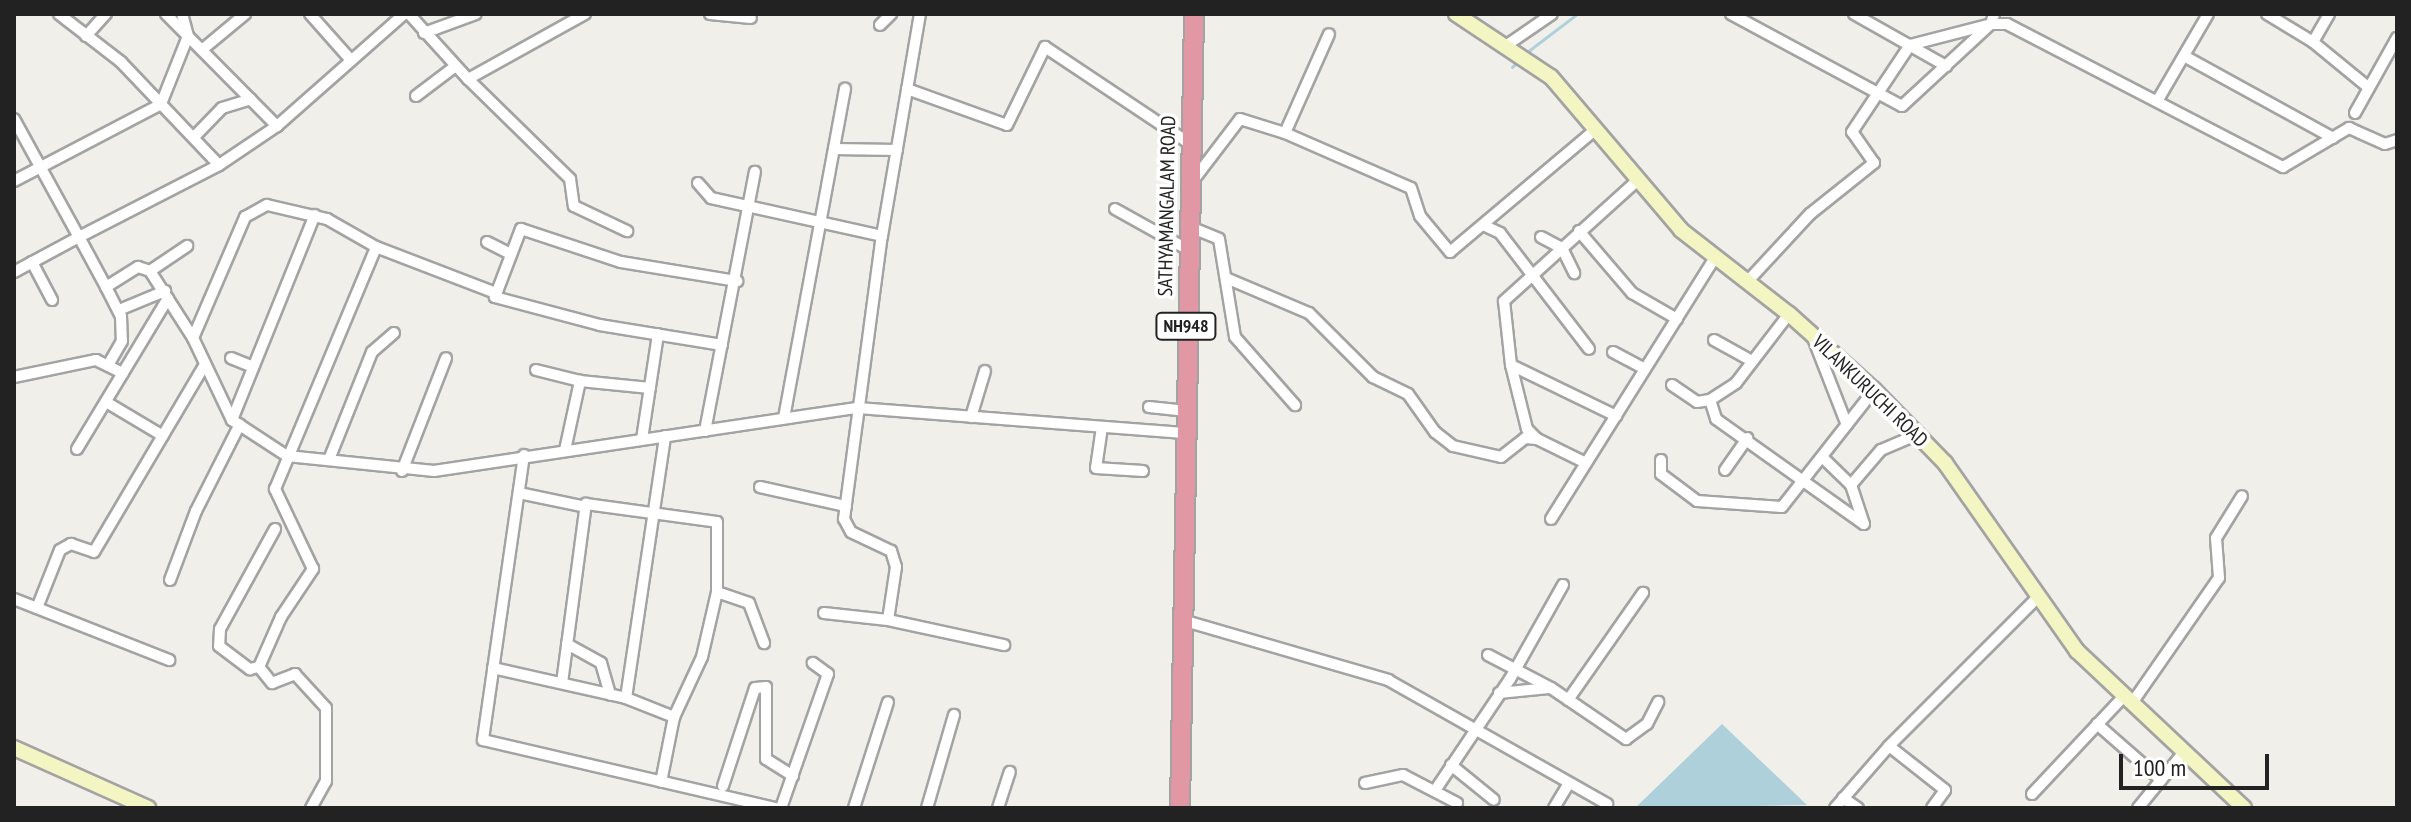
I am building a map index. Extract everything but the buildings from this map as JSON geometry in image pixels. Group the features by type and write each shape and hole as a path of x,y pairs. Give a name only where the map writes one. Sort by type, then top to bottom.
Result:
{"highway":[{"name":"SATHYAMANGALAM ROAD","path":"1180,808 1180,629 1194,14"},
{"name":"SATHYAMANGALAM ROAD","path":"1168,808 1170,712 1180,629"}],"street":[{"path":"59,14 121,62 195,136 219,165"},
{"path":"86,36 106,14"},
{"path":"166,14 277,126"},
{"path":"14,181 161,104 188,36 182,14"},
{"path":"203,49 245,14"},
{"path":"310,14 349,58"},
{"path":"14,272 219,165 277,126 349,58 406,14 453,68 570,179 574,206 627,231"},
{"path":"424,33 476,14"},
{"path":"468,79 585,14"},
{"path":"710,14 751,18"},
{"path":"880,25 891,14"},
{"path":"888,620 896,567 891,551 851,532 846,506 882,236 920,14"},
{"name":"VILANKURUCHI ROAD","path":"1456,14 1551,77 1638,180 1714,259 1789,314 1874,390 1945,463 2036,599 2077,651 2244,808"},
{"path":"1515,54 1552,14"},
{"path":"1731,14 1876,96 1902,106 1992,19"},
{"path":"1854,14 1946,66"},
{"path":"2159,98 2208,14"},
{"path":"2267,14 2313,42 2369,88"},
{"path":"2313,42 2329,14"},
{"path":"1747,282 1810,214 1874,163 1852,132 1910,45 1992,19 2159,98 2283,167 2349,128 2385,144 2397,140"},
{"path":"1285,133 1329,34"},
{"path":"2355,113 2397,38"},
{"path":"907,89 1007,125 1045,47 1189,143"},
{"path":"2184,56 2333,138"},
{"path":"416,96 453,68"},
{"path":"784,418 845,89"},
{"path":"195,136 222,108 251,99"},
{"path":"14,119 119,310 122,341 108,365"},
{"path":"1189,186 1240,119 1285,133 1411,188 1420,216 1450,252 1595,130"},
{"path":"834,149 897,150"},
{"path":"705,431 737,281 755,172"},
{"path":"1586,463 1537,439 1527,429 1511,365 1504,301 1638,180"},
{"path":"698,183 711,198 882,236"},
{"path":"193,338 245,217 267,205 315,215 376,247 496,293"},
{"path":"1115,209 1187,249"},
{"path":"170,580 196,511 236,422 253,367 315,215"},
{"path":"1483,225 1500,233 1530,277 1589,349"},
{"path":"1188,226 1219,239 1235,337 1295,405"},
{"path":"722,345 600,325 495,297 521,229 621,262 737,281"},
{"path":"1579,231 1632,293 1677,319"},
{"path":"1541,237 1562,248 1574,273"},
{"path":"487,242 511,254"},
{"path":"150,271 187,246"},
{"path":"259,667 281,617 313,569 275,489 376,247"},
{"path":"1551,519 1714,259"},
{"path":"32,262 52,300"},
{"path":"106,287 138,267 150,271 193,338 204,366 236,422 287,456 330,457 402,471 434,471 524,455 858,408 1184,433"},
{"path":"1226,278 1309,313 1373,377 1408,394 1435,432 1453,446 1501,457 1525,438 1537,439"},
{"path":"119,310 166,295"},
{"path":"77,449 166,295"},
{"path":"1672,385 1697,402 1710,400 1736,383 1789,314"},
{"path":"330,457 372,352 394,333"},
{"path":"642,439 658,334"},
{"path":"1812,335 1847,425"},
{"path":"1714,340 1752,361"},
{"path":"1613,352 1645,369"},
{"path":"231,358 253,367"},
{"path":"402,471 446,358"},
{"path":"14,377 96,360 123,373"},
{"path":"1511,365 1616,416"},
{"path":"37,608 60,550 71,544 94,552 204,366"},
{"path":"536,370 580,381 650,388"},
{"path":"971,417 985,371"},
{"path":"565,450 580,381"},
{"path":"1661,460 1661,474 1697,501 1782,507 1874,390"},
{"path":"1710,400 1716,419 1747,438 1864,524 1851,485 1822,457"},
{"path":"106,402 163,436"},
{"path":"1149,407 1185,411"},
{"path":"1102,427 1096,468 1143,471"},
{"path":"1851,485 1881,450 1917,435"},
{"path":"626,698 665,436"},
{"path":"1725,470 1747,438"},
{"path":"524,455 483,740 778,808 793,776 828,674 813,663"},
{"path":"760,487 846,506"},
{"path":"519,493 586,507 656,510 717,522 717,592 702,657 674,717 661,782"},
{"path":"2032,794 2097,724 2128,700 2219,578 2216,538 2242,496"},
{"path":"562,683 586,507"},
{"path":"259,667 250,669 219,646 220,629 275,529"},
{"path":"1436,789 1473,728 1499,693 1563,585"},
{"path":"717,592 749,603 764,643"},
{"path":"1568,700 1643,593"},
{"path":"14,599 169,660"},
{"path":"1835,808 1889,746 2036,599"},
{"path":"824,613 888,620 1004,645"},
{"path":"1180,629 1388,680 1607,804"},
{"path":"567,644 601,663 610,695"},
{"path":"1488,655 1551,688 1626,739 1647,724 1658,702"},
{"path":"259,667 272,683 295,674 326,708 326,781 311,808"},
{"path":"493,668 626,698 674,717"},
{"path":"723,786 755,688 766,687 766,759 793,776"},
{"path":"1499,693 1551,688"},
{"path":"854,808 888,702"},
{"path":"927,808 954,715"},
{"path":"2097,724 2161,780"},
{"path":"1889,746 1945,790 1932,808"},
{"path":"14,748 148,808"},
{"path":"2138,808 2184,752"},
{"path":"1451,765 1494,800"},
{"path":"998,808 1010,772"},
{"path":"1365,783 1403,775 1436,789 1457,803"},
{"path":"1554,808 1569,783"},
{"path":"1843,798 1858,808"}],"water":[{"path":"1722,724 1807,805 1635,808"}],"waterway":[{"path":"1523,55 1577,14"},
{"path":"1512,67 1518,61"}]}
